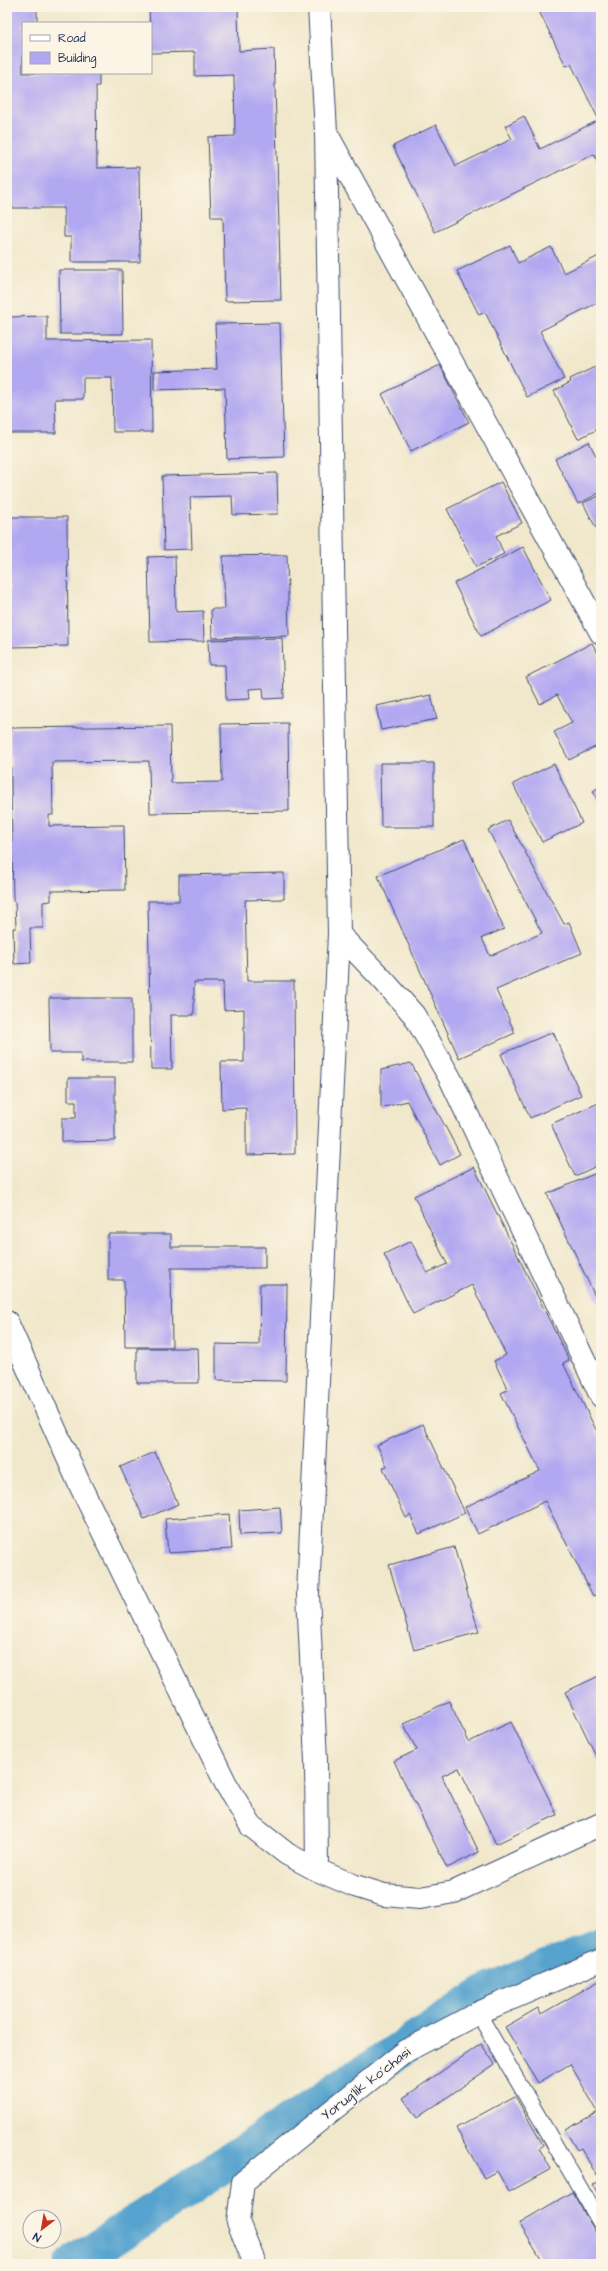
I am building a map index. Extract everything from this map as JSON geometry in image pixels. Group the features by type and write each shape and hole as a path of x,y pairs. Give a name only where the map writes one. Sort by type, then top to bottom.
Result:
{"street":[{"path":"317,1870 316,1761 308,1594 339,934 326,132 319,7"},
{"path":"326,132 601,633"},
{"path":"339,934 414,1015 450,1078 601,1396"},
{"path":"7,1322 79,1483 226,1784 252,1826 287,1854 317,1870 355,1886 384,1895 420,1898 454,1892 601,1824"},
{"name":"Yorug'lik ko'chasi","path":"256,2264 238,2222 243,2182 406,2051 478,2014 601,1960"}],"lane":[{"path":"478,2014 601,2224"}],"building":[{"path":"7,7 37,7 37,22 22,22 22,74 99,74 99,86 96,86 97,168 139,167 140,262 71,262 71,237 64,237 64,208 7,208"},
{"path":"149,7 238,7 239,51 274,49 281,300 225,301 223,217 211,217 208,137 235,136 234,75 195,76 195,52 152,53 152,22 150,22"},
{"path":"537,7 601,7 601,168 594,154 435,232 393,146 436,125 456,166 512,139 505,126 524,116 540,149 599,120 571,64 566,66"},
{"path":"510,245 518,263 551,247 564,273 601,255 601,301 540,331 564,379 527,397 485,312 479,315 457,271"},
{"path":"59,270 122,270 123,334 60,334"},
{"path":"47,316 47,341 151,340 152,432 113,432 112,378 83,378 83,399 55,399 56,433 10,433 9,317"},
{"path":"280,323 284,457 227,459 225,388 154,390 154,371 217,369 215,324"},
{"path":"601,364 601,440 596,430 578,439 554,391 571,382 570,379"},
{"path":"440,365 469,422 411,451 382,394"},
{"path":"589,442 601,466 601,492 578,504 555,459"},
{"path":"277,473 278,514 233,515 232,496 190,497 192,549 164,550 162,476"},
{"path":"501,482 522,523 496,536 504,554 476,567 447,509"},
{"path":"601,495 601,529 600,526 596,528 583,503"},
{"path":"8,517 67,517 68,646 10,647"},
{"path":"523,547 551,600 481,636 454,583"},
{"path":"287,555 289,636 212,638 211,609 225,609 223,556"},
{"path":"175,556 176,612 203,611 204,641 150,642 148,557"},
{"path":"282,638 284,698 264,699 263,688 249,689 250,699 226,700 225,665 209,665 208,640"},
{"path":"592,643 601,659 601,744 569,760 554,732 572,723 557,695 540,704 526,677"},
{"path":"431,695 437,719 381,730 376,706"},
{"path":"288,723 289,811 150,813 149,761 52,762 53,815 49,815 49,826 124,825 125,890 51,891 51,901 43,902 43,928 30,928 31,963 14,964 13,928 16,928 15,902 13,901 10,728 170,726 171,783 222,782 221,724"},
{"path":"380,763 434,763 434,827 381,827"},
{"path":"554,764 582,823 542,842 513,784"},
{"path":"601,786 601,807 593,791"},
{"path":"508,820 564,924 569,922 582,953 496,990 515,1033 459,1058 378,876 464,839 504,929 482,938 490,956 542,933 488,830"},
{"path":"284,873 284,899 245,900 247,981 294,981 295,1154 246,1155 246,1108 222,1109 221,1062 244,1062 244,1009 224,1010 223,982 194,982 194,1015 171,1015 172,1069 151,1069 148,901 179,901 179,875"},
{"path":"49,998 132,998 132,1062 81,1062 81,1053 50,1053"},
{"path":"553,1032 581,1095 530,1118 501,1054"},
{"path":"411,1063 460,1154 440,1165 407,1101 381,1108 381,1070"},
{"path":"68,1078 115,1078 115,1141 62,1142 62,1118 76,1118 76,1101 68,1101"},
{"path":"601,1102 601,1164 575,1176 551,1124"},
{"path":"474,1167 569,1360 563,1363 601,1440 601,1592 593,1596 545,1501 478,1534 465,1507 540,1471 501,1393 508,1390 494,1361 506,1355 472,1285 413,1314 384,1254 411,1241 427,1273 447,1264 414,1196"},
{"path":"601,1171 601,1309 547,1194"},
{"path":"108,1234 171,1234 171,1247 265,1247 265,1268 171,1268 172,1347 125,1347 124,1280 108,1280"},
{"path":"260,1284 287,1284 286,1381 216,1380 216,1344 259,1345"},
{"path":"137,1348 198,1348 199,1383 137,1383"},
{"path":"423,1424 465,1513 419,1534 410,1515 406,1518 383,1468 387,1466 377,1445"},
{"path":"155,1452 178,1504 144,1519 120,1467"},
{"path":"280,1507 282,1533 240,1535 239,1510"},
{"path":"229,1514 232,1549 168,1553 165,1519"},
{"path":"454,1547 479,1632 414,1650 389,1565"},
{"path":"601,1675 601,1766 565,1692"},
{"path":"449,1701 469,1742 511,1722 557,1815 496,1844 459,1768 442,1776 479,1852 447,1868 394,1761 417,1750 403,1724"},
{"path":"601,1980 601,2017 599,2019 601,2023 601,2174 597,2176 581,2148 577,2150 565,2130 598,2112 570,2064 538,2083 505,2027 538,2008 541,2014"},
{"path":"481,2044 495,2064 417,2118 403,2098"},
{"path":"515,2096 543,2145 539,2148 551,2169 509,2192 497,2171 484,2178 456,2128"},
{"path":"601,2180 601,2200 593,2185"},
{"path":"572,2192 601,2241 601,2264 544,2264 519,2223"}],"waterway":[{"path":"73,2264 485,1994 601,1946"}]}
